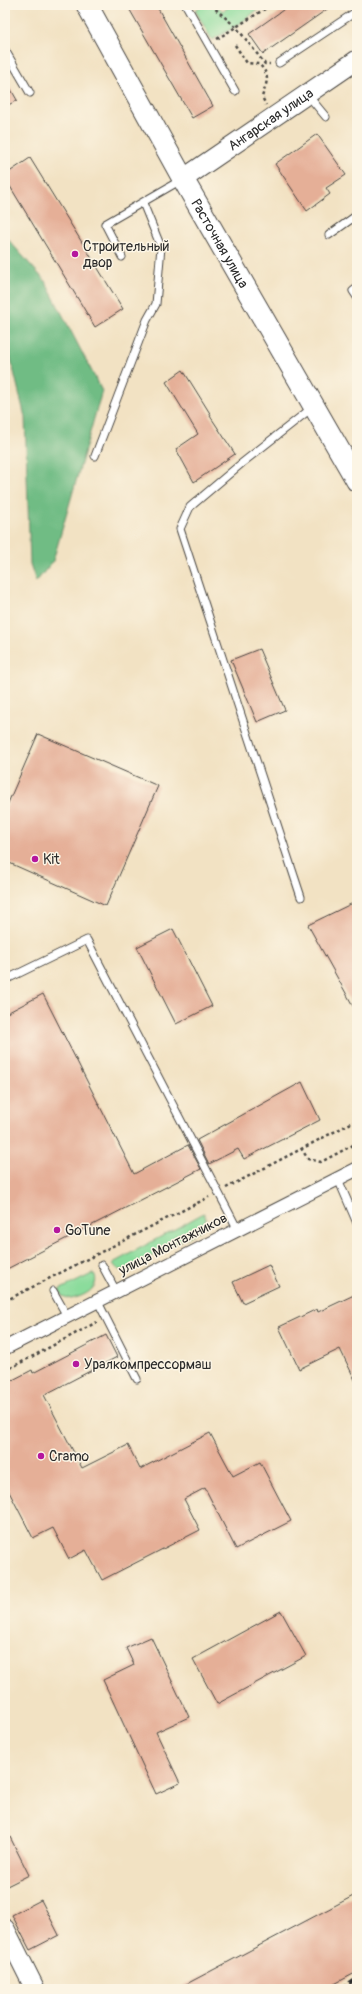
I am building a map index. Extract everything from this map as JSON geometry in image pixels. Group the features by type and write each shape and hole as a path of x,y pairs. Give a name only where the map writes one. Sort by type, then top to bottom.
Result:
{"main road":[{"name":"Расточная улица","path":"86,5 183,178 357,481"}],"street":[{"name":"Ангарская улица","path":"183,178 357,60"},
{"name":"улица Монтажников","path":"5,1348 357,1169"},
{"path":"5,1929 35,1989"}],"lane":[{"path":"186,5 235,91"},
{"path":"278,63 357,10"},
{"path":"5,50 30,92"},
{"path":"307,94 326,117"},
{"path":"122,257 105,224 143,203 183,178"},
{"path":"95,456 147,320 156,304 161,247 143,203"},
{"path":"329,235 357,215"},
{"path":"357,288 353,291 357,297"},
{"path":"301,897 180,529 190,507 242,462 315,406"},
{"path":"5,980 87,940 238,1230"},
{"path":"338,1179 357,1223"},
{"path":"102,1265 116,1291"},
{"path":"53,1291 66,1316"},
{"path":"97,1300 137,1379"}],"path":[{"path":"211,5 237,28 265,64 278,63"},
{"path":"208,44 237,28 271,5"},
{"path":"235,45 247,63 259,64 267,71 268,78 262,97 274,117"},
{"path":"5,1301 357,1120"},
{"path":"301,1148 308,1158 321,1162 357,1143"},
{"path":"5,1371 106,1317"}],"green space":[{"path":"203,5 216,5 223,11 232,5 264,5 238,25 212,40 195,10"},
{"path":"5,236 45,281 102,391 53,561 36,582 30,564 25,417 5,335"},
{"path":"204,1213 206,1219 201,1230 126,1270 115,1267 113,1263"},
{"path":"94,1273 96,1278 95,1283 86,1293 71,1299 62,1296 59,1290"}],"building":[{"path":"127,5 156,5 213,106 192,118"},
{"path":"290,5 333,5 263,54 249,34"},
{"path":"5,79 17,100 5,107"},
{"path":"317,134 346,175 326,188 330,194 307,211 275,164"},
{"path":"30,158 123,309 95,327 5,178 5,175"},
{"path":"183,370 211,415 210,416 235,454 194,482 176,449 198,434 166,382"},
{"path":"259,649 285,710 257,722 231,660"},
{"path":"38,734 158,786 106,906 5,861 5,810"},
{"path":"357,901 357,1013 308,925"},
{"path":"173,929 212,1006 176,1024 137,947"},
{"path":"43,994 134,1174 188,1145 201,1169 5,1270 5,1014"},
{"path":"302,1082 320,1120 244,1159 238,1149 209,1164 197,1140"},
{"path":"269,1265 279,1286 243,1303 233,1282"},
{"path":"354,1295 357,1301 357,1384 340,1349 299,1369 279,1327 317,1309 318,1312"},
{"name":"Cramo","path":"106,1335 117,1357 44,1395 82,1468 128,1445 140,1469 210,1433 233,1476 260,1462 291,1521 236,1549 205,1488 184,1499 200,1530 102,1580 86,1550 69,1559 53,1528 33,1538 5,1484 5,1384 32,1370 33,1373"},
{"path":"281,1611 306,1656 217,1704 193,1659"},
{"path":"151,1637 189,1717 156,1732 180,1783 156,1794 103,1680 134,1665 126,1648"},
{"path":"5,1827 29,1875 5,1887"},
{"path":"357,1894 357,1972 325,1989 177,1989"},
{"path":"41,1900 59,1935 30,1950 12,1915"}],"railway":[{"path":"342,1989 357,1978"}],"place":[{"name":"Строительный двор","path":"75,254"},
{"name":"Kit","path":"35,859"},
{"name":"GoTune","path":"57,1230"},
{"name":"Уралкомпрессормаш","path":"76,1364"},
{"name":"Cramo","path":"41,1456"}]}
